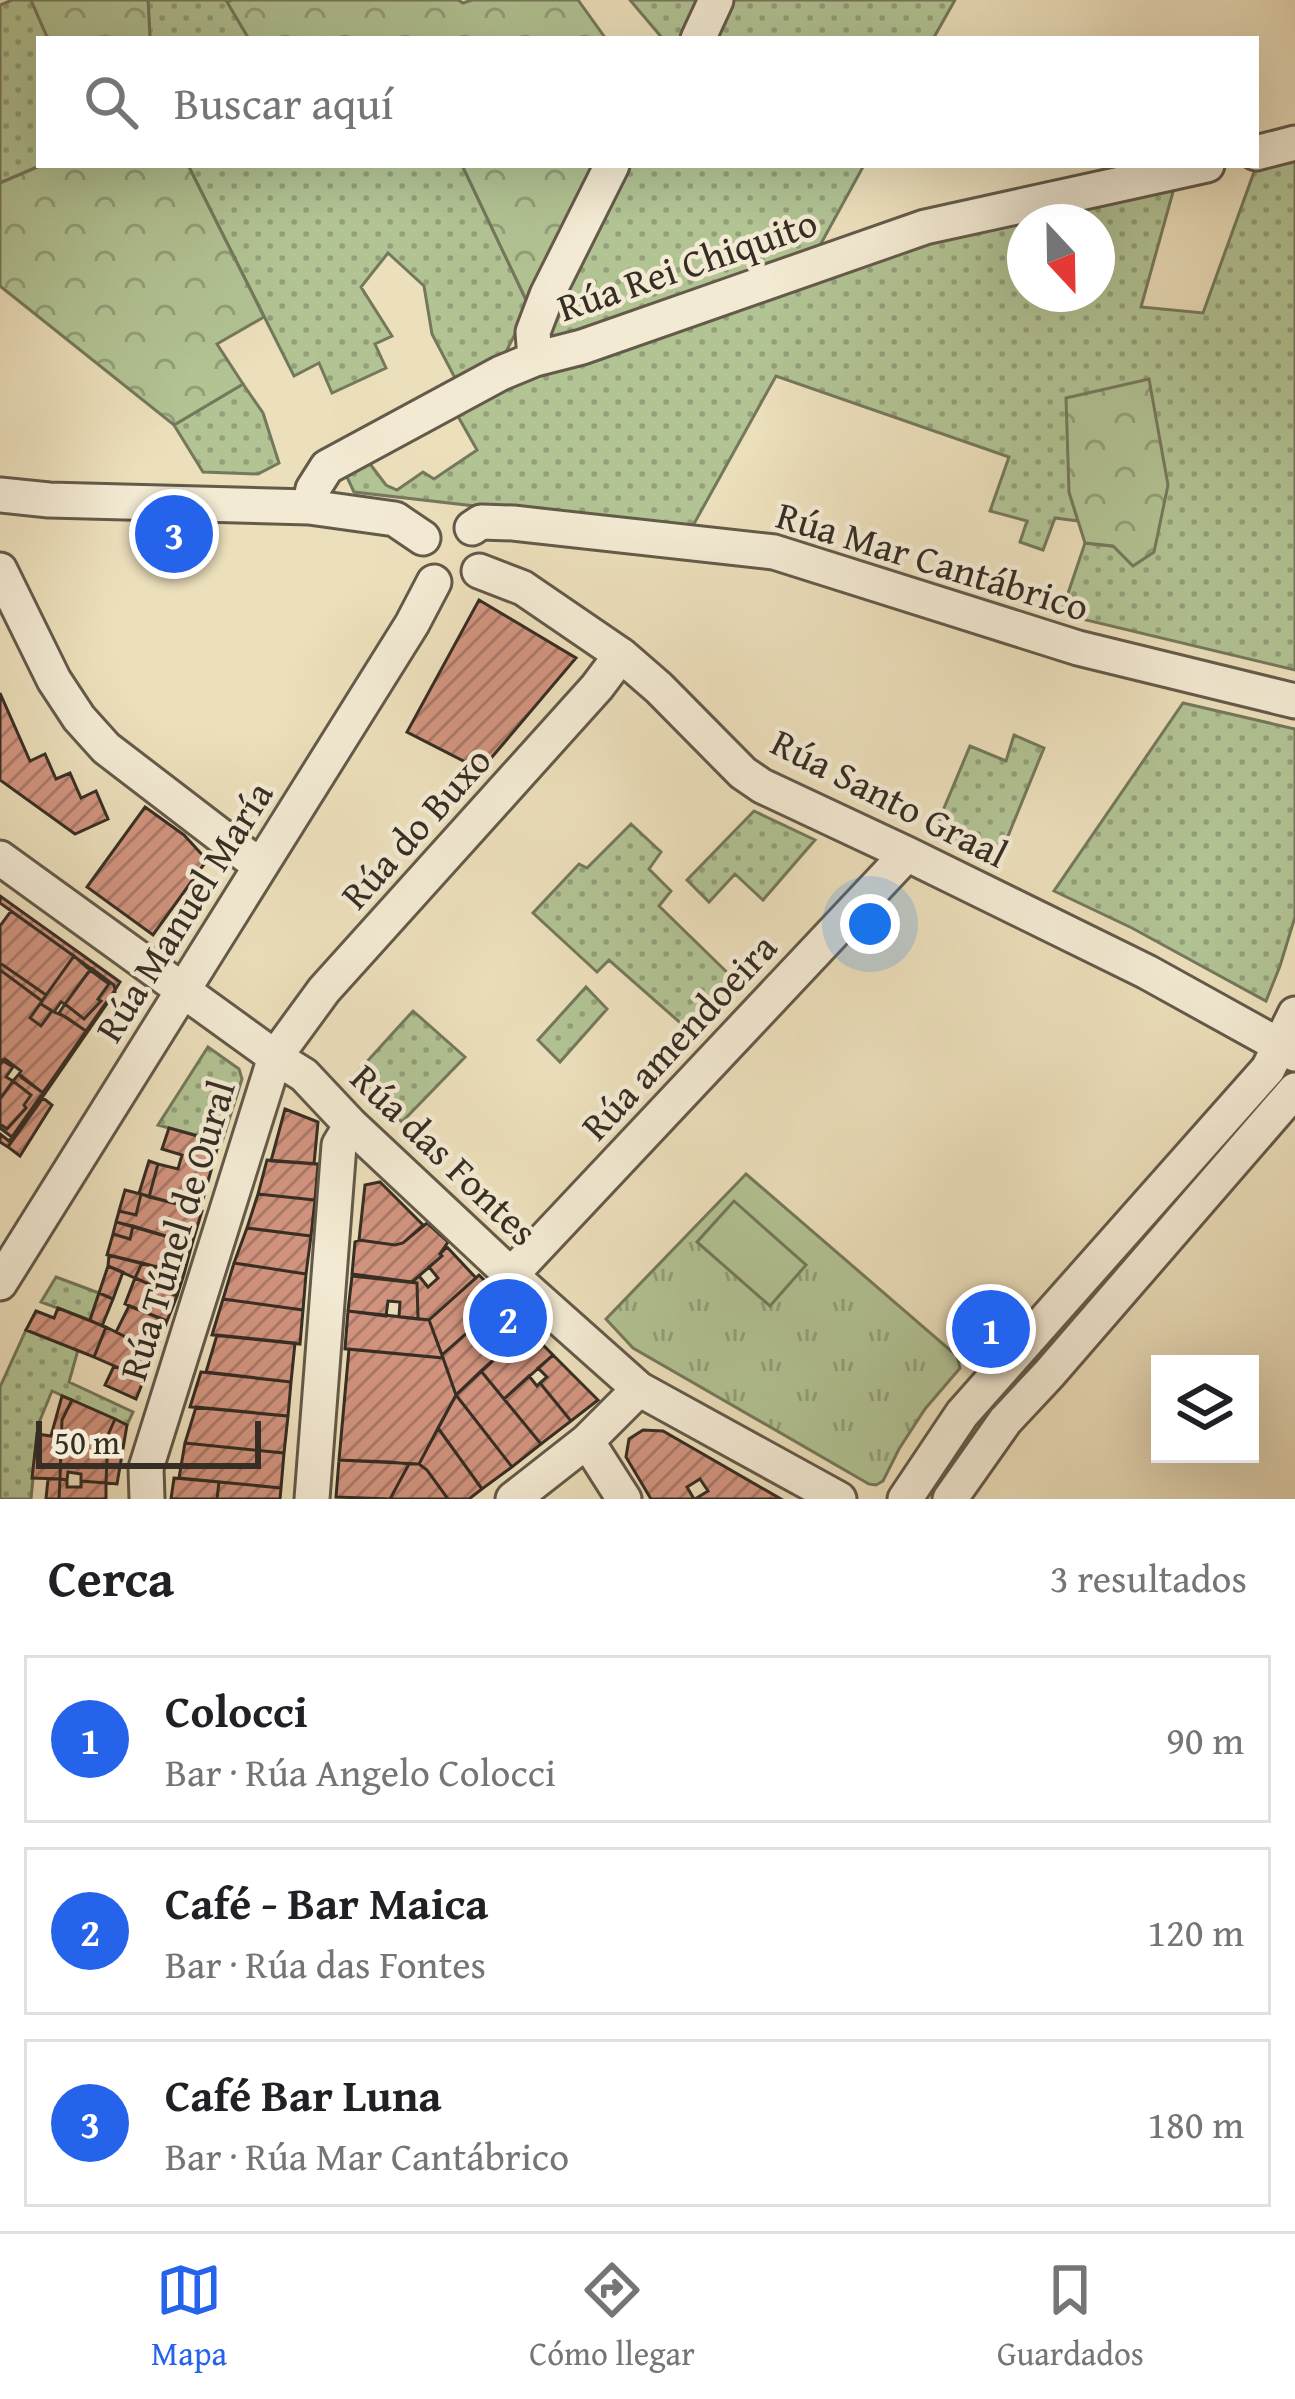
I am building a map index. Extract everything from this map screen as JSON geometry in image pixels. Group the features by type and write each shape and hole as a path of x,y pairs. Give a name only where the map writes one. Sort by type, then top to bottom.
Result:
{"street":[{"path":"699,36 716,0"},
{"path":"1259,152 1295,143"},
{"path":"536,359 533,332 611,168"},
{"name":"Rúa Rei Chiquito","path":"309,507 313,489 327,467 501,373 536,359 925,227 1193,168"},
{"path":"0,497 309,507 394,519 423,538 419,550 425,573 434,582 454,586 479,571 484,548 472,528"},
{"name":"Rúa Mar Cantábrico","path":"423,538 432,527 445,522 472,528 482,522 513,523 774,552 1078,649 1295,701"},
{"path":"0,570 54,680 79,718 106,748 260,866"},
{"name":"Rúa Santo Graal","path":"479,571 523,589 621,655 743,773 769,790 1147,972 1288,1050"},
{"name":"Rúa Manuel María","path":"0,1283 12,1235 184,990 434,582"},
{"name":"Rúa do Buxo","path":"274,1057 324,990 621,655"},
{"name":"Rúa amendoeira","path":"511,1275 907,854"},
{"name":"Rúa das Fontes","path":"0,858 304,1075 511,1275 639,1389 839,1499"},
{"path":"905,1499 962,1414 1288,1050 1295,1014"},
{"name":"Rúa Túnel de Oural","path":"147,1499 146,1468 274,1057"},
{"path":"950,1499 992,1438 1295,1090"},
{"path":"312,1499 338,1145 351,1125"},
{"path":"513,1499 586,1441 639,1389"},
{"path":"962,1414 992,1438"},
{"path":"586,1441 624,1499"}],"green space":[{"path":"31,0 47,36 36,36 36,168 0,183 0,5"},
{"path":"31,0 148,0 150,36 47,36"},
{"path":"148,0 232,0 228,3 247,36 150,36"},
{"path":"578,0 604,36 247,36 227,2"},
{"path":"630,0 705,0 683,36 660,36"},
{"path":"732,0 955,0 935,36 714,36"},
{"path":"1295,151 1295,670 1061,614 1085,543 1113,546 1069,492 1078,521 1055,518 1043,550 1020,542 1027,521 990,511 1009,457 776,376 690,531 354,492 346,475 364,456 386,485 397,490 423,472 434,479 477,450 455,411 506,381 876,254 1007,222 1007,312 1115,312 1115,204 1081,204 1176,181 1141,307 1203,313 1259,161"},
{"path":"36,168 190,168 264,317 217,344 243,384 174,425 0,286 0,183"},
{"path":"190,168 463,168 529,306 506,352 456,380 432,334 424,286 388,253 361,287 392,336 375,344 386,368 332,393 319,363 294,376"},
{"path":"463,168 599,168 529,306"},
{"path":"627,168 862,168 812,260 556,343 547,337 559,293"},
{"path":"1149,379 1168,485 1154,552 1133,566 1113,546 1085,543 1069,492 1066,398"},
{"path":"243,384 263,413 279,463 258,474 203,472 174,425"},
{"path":"1183,703 1295,729 1295,917 1266,1001 1054,891"},
{"path":"1014,735 1044,748 997,863 934,832 970,746 1006,761"},
{"path":"754,811 815,840 763,900 735,874 709,902 687,880"},
{"path":"631,824 661,852 649,869 671,891 659,906 740,985 693,1034 609,960 597,972 533,913 579,864 587,868"},
{"path":"586,987 607,1009 560,1062 538,1040"},
{"path":"413,1011 465,1057 402,1122 353,1077"},
{"path":"208,1047 239,1069 242,1079 222,1142 158,1125"},
{"path":"1277,1086 1028,1375 1022,1372 1268,1091"},
{"path":"746,1174 957,1356 960,1368 925,1409 883,1481 876,1485 633,1348 606,1319"},
{"path":"734,1201 806,1265 770,1306 697,1242"},
{"path":"56,1277 99,1293 90,1320 41,1302"},
{"path":"26,1330 78,1350 69,1382 133,1412 127,1425 52,1391 38,1425 31,1499 0,1499 0,1387"}],"building":[{"path":"479,600 576,658 481,770 407,732"},
{"path":"0,693 30,761 45,754 56,779 70,773 81,798 96,791 108,819 75,834 0,780"},
{"path":"145,807 184,835 207,860 153,935 87,887"},
{"path":"0,896 120,982 115,990 0,903"},
{"path":"11,911 74,956 46,995 0,963 0,926"},
{"path":"74,956 90,970 54,1012 42,1001"},
{"path":"0,963 46,995 42,1001 0,970"},
{"path":"91,968 114,985 115,990 86,1031 59,1013 65,1004 84,1019 101,1001 109,984"},
{"path":"0,970 42,1001 30,1018 41,1026 52,1011 86,1031 43,1093 5,1059 0,1061"},
{"path":"90,970 109,984 84,1019 65,1004"},
{"path":"115,990 8,1147 0,1142 0,1134 9,1141"},
{"path":"42,1001 52,1011 41,1026 30,1018"},
{"path":"3,1061 13,1067 6,1077 13,1081 0,1099 0,1065"},
{"path":"19,1074 43,1093 12,1137 0,1124 7,1129 31,1095 13,1081"},
{"path":"13,1081 31,1095 7,1129 0,1124 0,1099"},
{"path":"43,1098 52,1105 20,1156 8,1147"},
{"path":"285,1109 318,1122 314,1164 271,1161"},
{"path":"169,1128 219,1142 200,1210 149,1197 158,1164 178,1169 182,1155 162,1149"},
{"path":"267,1160 318,1164 315,1200 258,1194"},
{"path":"149,1161 158,1164 149,1197 139,1193"},
{"path":"380,1182 423,1225 403,1243 359,1240 365,1185"},
{"path":"125,1190 141,1194 136,1215 119,1211"},
{"path":"141,1194 202,1211 192,1244 116,1222 119,1211 136,1215"},
{"path":"258,1194 315,1200 311,1236 247,1228"},
{"path":"116,1222 133,1226 130,1239 113,1234"},
{"path":"427,1223 448,1242 442,1256 412,1282 352,1274 355,1242 403,1243"},
{"path":"133,1226 192,1244 184,1274 107,1255 113,1234 130,1239"},
{"path":"247,1228 311,1236 306,1274 234,1263"},
{"path":"447,1247 476,1278 429,1320 418,1319 417,1283 412,1282 419,1276 428,1287 438,1278 429,1267"},
{"path":"109,1255 142,1263 135,1278 108,1266"},
{"path":"142,1263 184,1274 177,1296 135,1278"},
{"path":"234,1263 306,1274 303,1310 223,1299"},
{"path":"108,1266 123,1272 113,1299 99,1293"},
{"path":"479,1275 504,1300 442,1355 429,1320"},
{"path":"352,1276 417,1283 418,1319 399,1317 400,1302 388,1301 386,1316 348,1311"},
{"path":"135,1278 177,1296 167,1321 125,1304"},
{"path":"99,1293 113,1299 102,1326 90,1320"},
{"path":"223,1299 303,1310 300,1344 212,1335"},
{"path":"504,1300 530,1326 456,1395 442,1355"},
{"path":"129,1306 167,1321 155,1352 116,1332"},
{"path":"58,1308 106,1327 94,1357 26,1330 36,1311 54,1318"},
{"path":"348,1311 429,1320 443,1358 345,1349"},
{"path":"106,1327 155,1352 144,1379 94,1357"},
{"path":"527,1329 553,1355 504,1399 481,1371 500,1354 507,1361 516,1352 509,1345"},
{"path":"217,1335 295,1343 291,1382 206,1372"},
{"path":"349,1349 443,1358 456,1395 419,1464 339,1460"},
{"path":"553,1355 598,1400 571,1421 540,1383 547,1377 538,1368"},
{"path":"114,1366 144,1379 136,1399 105,1385"},
{"path":"481,1371 541,1444 512,1467 456,1395"},
{"path":"201,1372 291,1382 288,1416 190,1407"},
{"path":"529,1376 571,1421 541,1444 504,1399"},
{"path":"456,1395 512,1467 482,1489 438,1428"},
{"path":"62,1396 72,1400 62,1420 60,1479 32,1478 37,1434 51,1436"},
{"path":"72,1400 115,1419 108,1435 106,1483 81,1481 81,1474 68,1472 67,1480 60,1479 62,1420"},
{"path":"196,1407 288,1416 284,1453 185,1443"},
{"path":"115,1419 127,1425 117,1484 106,1483 108,1435"},
{"path":"438,1428 482,1489 469,1499 448,1499 419,1464"},
{"path":"643,1430 663,1431 781,1499 695,1499 708,1491 700,1479 687,1487 694,1499 651,1499 626,1457 629,1439"},
{"path":"185,1443 284,1453 281,1488 179,1478"},
{"path":"339,1460 409,1464 390,1499 336,1497"},
{"path":"409,1464 427,1470 448,1499 390,1499"},
{"path":"174,1478 219,1482 217,1499 171,1499"},
{"path":"48,1479 60,1479 59,1499 46,1499"},
{"path":"60,1479 67,1480 67,1487 81,1487 81,1481 106,1483 106,1499 59,1499"},
{"path":"219,1482 281,1488 280,1499 217,1499"}],"place":[{"name":"Café Bar Luna","path":"174,534"},
{"name":"Café - Bar Maica","path":"508,1318"},
{"name":"Colocci","path":"991,1329"}]}
